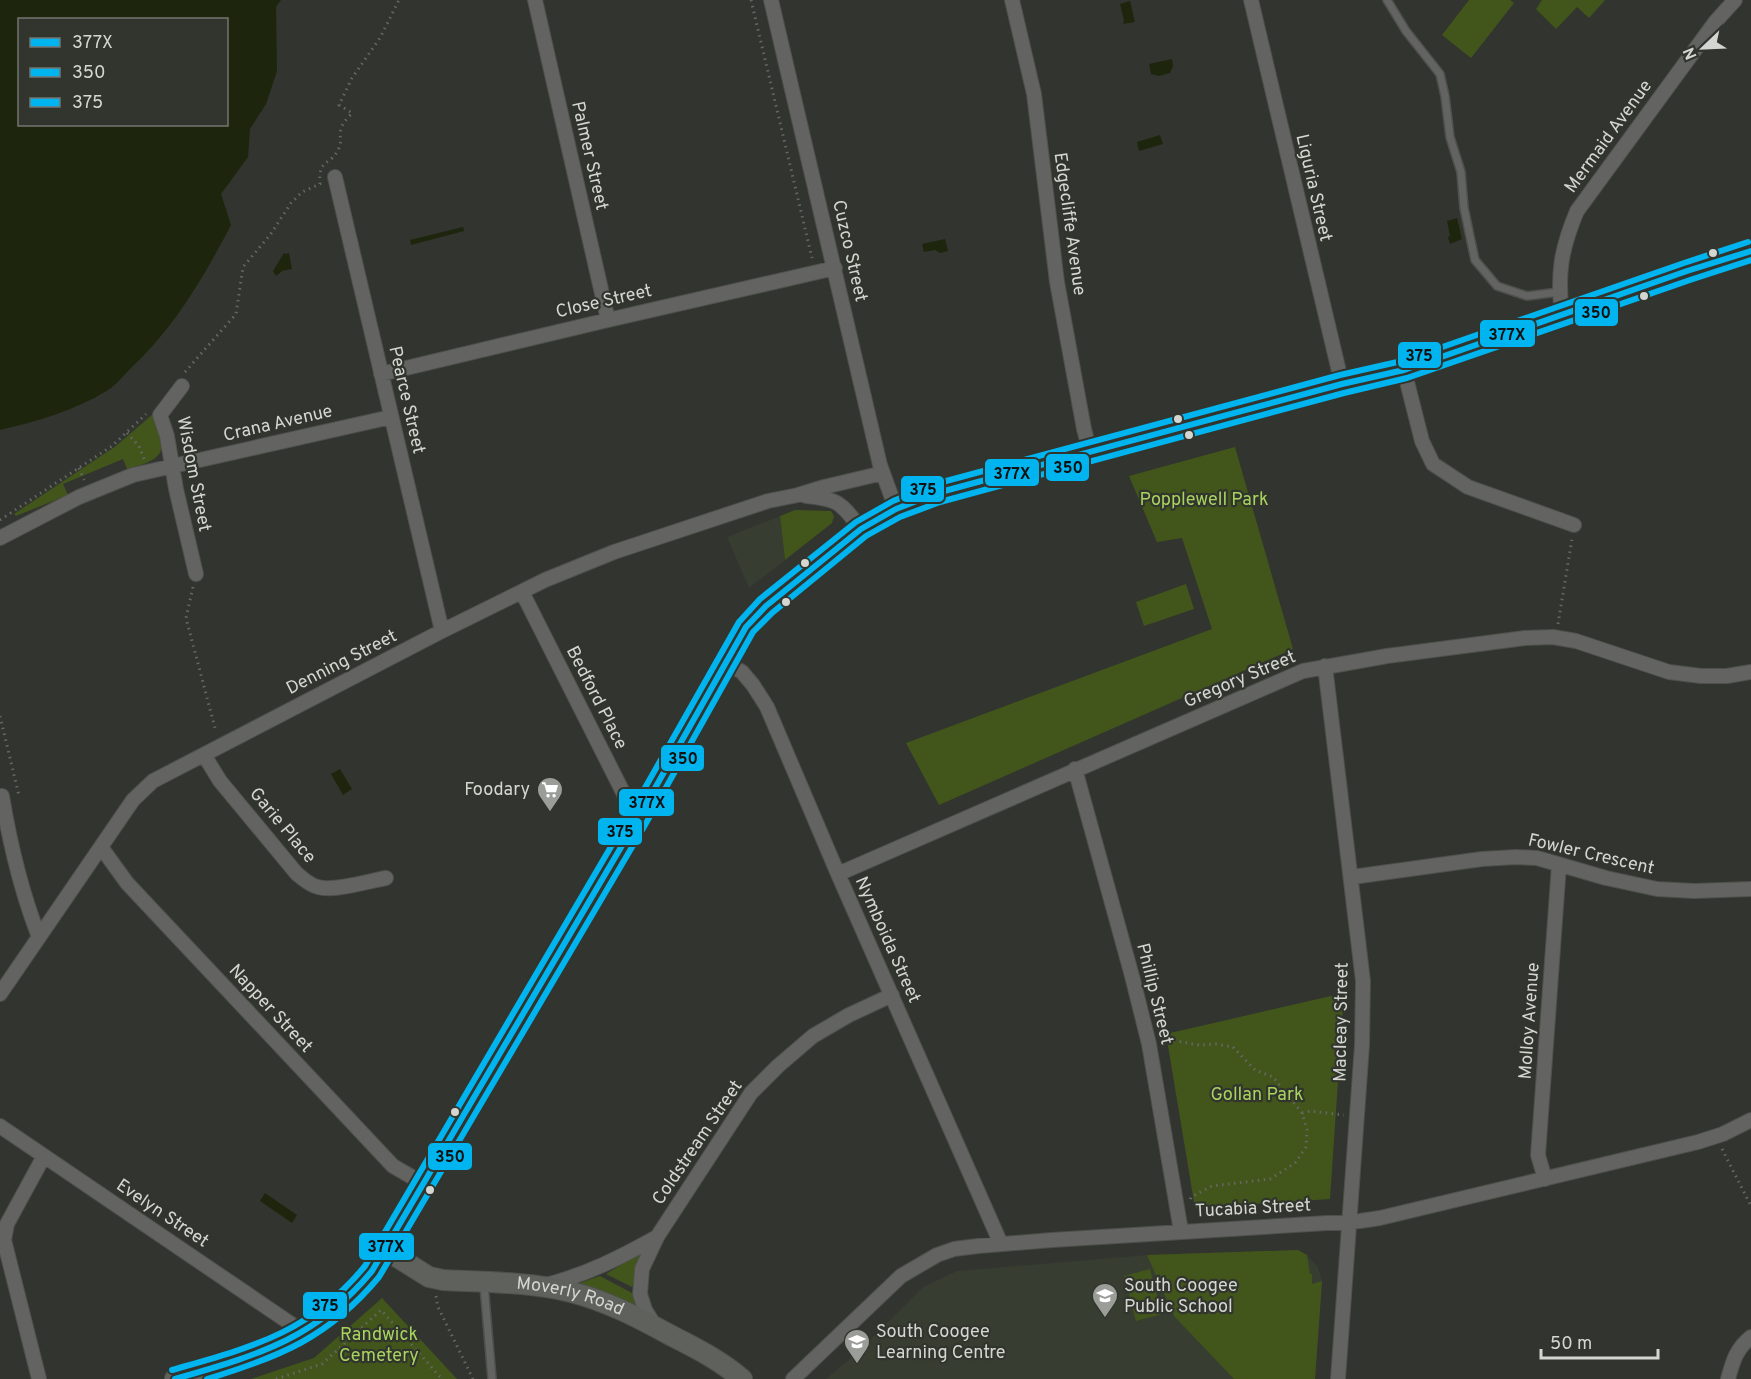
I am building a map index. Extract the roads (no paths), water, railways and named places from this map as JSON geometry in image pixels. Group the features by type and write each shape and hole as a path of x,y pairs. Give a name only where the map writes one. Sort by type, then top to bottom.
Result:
{"main road":[{"path":"175,1379 268,1348 303,1332 343,1303 372,1271 637,820 746,627 766,606 861,528 896,509 937,493 1342,384 1404,370 1751,251"},
{"name":"Moverly Road","path":"386,1250 436,1279 540,1286 595,1299 621,1309 696,1348 732,1370 742,1379"}],"street":[{"name":"Palmer Street","path":"535,0 608,320"},
{"name":"Cuzco Street","path":"771,0 883,473 896,509"},
{"name":"Edgecliffe Avenue","path":"1012,0 1034,94 1057,282 1090,452"},
{"name":"Liguria Street","path":"1251,0 1342,384"},
{"name":"Mermaid Avenue","path":"1562,315 1559,276 1568,233 1577,211 1716,21 1735,0"},
{"name":"Pearce Street","path":"335,177 442,631"},
{"name":"Close Street","path":"381,374 835,268"},
{"path":"1404,370 1422,441 1433,464 1467,487 1574,525"},
{"name":"Wisdom Street","path":"182,381 160,414 167,436 176,489 196,574"},
{"name":"Crana Avenue","path":"0,538 79,497 133,475 391,417"},
{"name":"Denning Street","path":"0,994 134,800 153,781 545,580 614,552 768,501 883,473"},
{"name":"Denning Street","path":"798,495 828,498 839,503 861,528"},
{"name":"Bedford Place","path":"522,592 637,820"},
{"name":"Gregory Street","path":"838,874 1303,671 1325,666 1387,656 1553,637 1576,641 1669,672 1701,676 1727,676 1751,672"},
{"name":"Nymboida Street","path":"725,662 742,672 767,707 1001,1244"},
{"name":"Macleay Street","path":"1325,666 1363,981 1362,1045 1338,1379"},
{"name":"Garie Place","path":"204,755 220,781 297,874 310,885 332,888 386,878"},
{"name":"Phillip Street","path":"1075,770 1149,1044 1181,1231"},
{"path":"2,796 9,842 29,912 39,937"},
{"name":"Napper Street","path":"101,847 127,883 393,1166 424,1185"},
{"name":"Fowler Crescent","path":"1352,877 1482,859 1516,857 1537,858 1657,889 1694,891 1751,889"},
{"name":"Molloy Avenue","path":"1545,1179 1538,1155 1559,865"},
{"name":"Coldstream Street","path":"656,1328 645,1310 640,1294 642,1269 657,1237 751,1093 813,1036 849,1015 892,995"},
{"name":"Tucabia Street","path":"792,1379 901,1276 937,1255 954,1250 1001,1244 1380,1218 1716,1137 1751,1120"},
{"name":"Evelyn Street","path":"0,1126 303,1332"},
{"path":"39,1379 4,1240 8,1224 44,1156"},
{"name":"Coldstream Street","path":"540,1286 568,1279 614,1261 657,1237"},
{"path":"1728,1379 1741,1345 1751,1336"}],"lane":[{"path":"1387,0 1406,32 1440,74 1450,137 1461,172 1464,208 1475,260 1497,286 1527,296 1559,292"},
{"path":"483,1282 492,1379"}],"place":[{"name":"Foodary","path":"550,813"},
{"name":"South Coogee Public School","path":"1105,1319"},
{"name":"South Coogee Learning Centre","path":"857,1365"}],"park label":[{"name":"Popplewell Park","path":"1204,500"},
{"name":"Gollan Park","path":"1257,1095"},
{"name":"Randwick Cemetery","path":"379,1345"}]}
